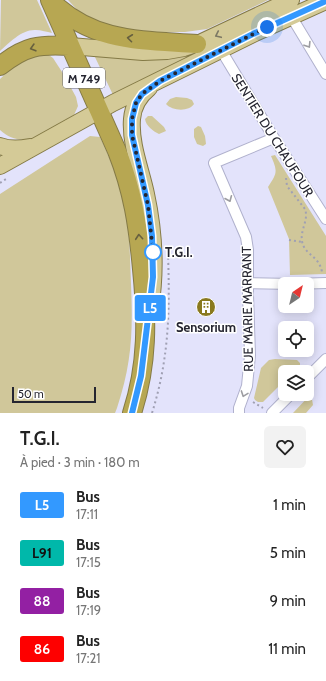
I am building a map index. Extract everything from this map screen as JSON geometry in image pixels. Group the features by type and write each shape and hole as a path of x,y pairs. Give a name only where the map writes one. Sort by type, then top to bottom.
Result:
{"highway":[{"path":"50,0 77,21 100,32 127,38 197,44"},
{"name":"M 749","path":"50,0 99,111"},
{"path":"0,66 16,54 34,47 48,45 70,46"},
{"path":"99,111 121,160 135,209 139,230 146,332 139,388 132,413"}],"main road":[{"path":"70,46 150,52 174,50 197,44 291,0"},
{"path":"0,166 99,111 291,16 326,2"},
{"path":"146,332 153,287 152,236 148,205 134,143 132,119 134,107 139,98 160,81"},
{"path":"0,146 9,149 20,149 41,144"}],"street":[{"path":"221,50 238,36 314,0"},
{"path":"291,16 326,74"},
{"name":"SENTIER DU CHAUFOUR","path":"221,50 291,166 326,219"},
{"name":"RUE MARIE MARRANT","path":"239,413 239,408 247,386 250,362 248,250 246,237 214,163 274,138"},
{"path":"248,283 325,283"},
{"path":"314,371 326,359"},
{"path":"268,411 282,401"}],"path":[{"path":"291,166 286,179 287,186 305,209 307,214 302,232 302,242 306,250 317,259 320,264 325,283"},
{"path":"289,240 302,242"},
{"path":"152,413 167,343 170,300 168,249"},
{"path":"244,395 268,411"}],"shaded area":[{"path":"1,0 37,0 52,33 31,30 16,37 0,51"},
{"path":"68,0 268,0 207,29 185,32 151,32 115,31 82,15"},
{"path":"235,32 114,97 94,55"},
{"path":"46,53 53,58 76,97 78,106 74,115 32,139 22,140 8,136 0,130 0,79 24,58"},
{"path":"176,97 187,98 192,100 194,104 192,107 180,110 172,108 166,104 170,99"},
{"path":"148,116 152,116 164,127 166,131 159,134 152,130 148,126 145,119"},
{"path":"198,126 201,127 205,136 206,144 203,146 197,144 194,137 194,129"},
{"path":"90,136 100,137 108,154 121,190 128,227 132,301 131,332 129,361 117,408 115,413 0,413 0,194"},
{"path":"275,155 326,236 326,274 290,275 289,239 268,187 276,172 271,156"},
{"path":"269,360 297,360 300,365 278,365 278,387 263,402 258,402 254,398 261,368"},
{"path":"304,401 312,401 313,405 306,413 293,413"}],"bus line":[{"name":"L5","path":"132,413 141,376 153,287 151,226 144,183 132,135 134,107 142,94 160,81 255,33 326,1"}],"place":[{"name":"T.G.I.","path":"153,252"},
{"name":"Sensorium","path":"206,307"}],"route":[{"path":"153,252 148,205 132,135 132,119 136,103 142,94 160,81 267,27"}]}
